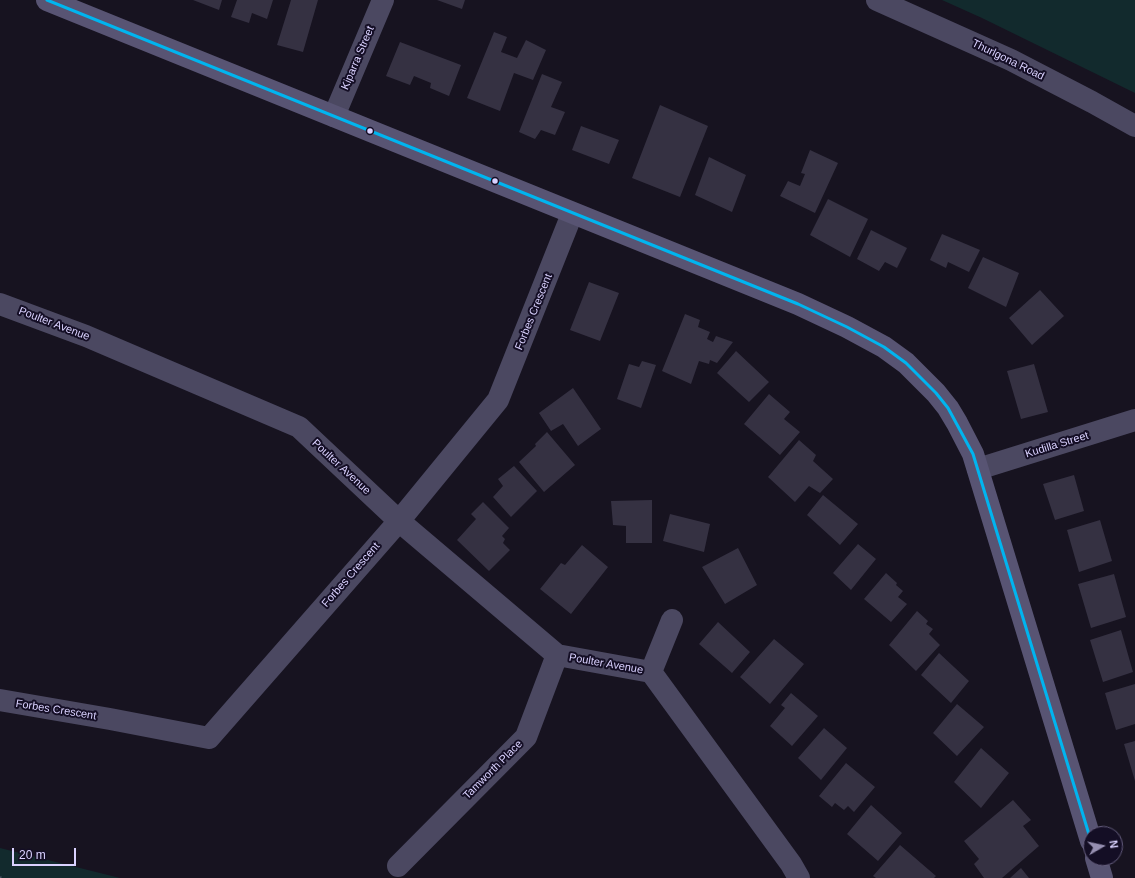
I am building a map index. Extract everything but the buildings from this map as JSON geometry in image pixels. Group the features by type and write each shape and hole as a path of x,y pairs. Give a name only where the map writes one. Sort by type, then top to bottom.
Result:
{"street":[{"path":"47,0 572,214 798,304 847,327 884,347 906,363 936,393 958,423 970,448 978,469 1086,826"},
{"name":"Kiparra Street","path":"334,116 383,0"},
{"name":"Thurlgona Road","path":"878,0 1012,60 1135,126"},
{"name":"Forbes Crescent","path":"0,700 209,738 399,521 498,400 572,214"},
{"name":"Poulter Avenue","path":"0,304 86,336 299,427 399,521 557,654 651,672 789,873"},
{"name":"Kudilla Street","path":"978,469 1135,420"},
{"name":"Poulter Avenue","path":"651,672 672,620"},
{"name":"Tamworth Place","path":"398,866 526,737 557,654"},
{"path":"1098,866 1102,878"}],"green space":[{"path":"942,0 1135,0 1135,93 982,18"},
{"path":"0,848 120,878 0,878"}],"transit line":[{"path":"47,0 798,304 847,327 884,347 906,363 936,393 948,408 973,454 1086,826"}]}
